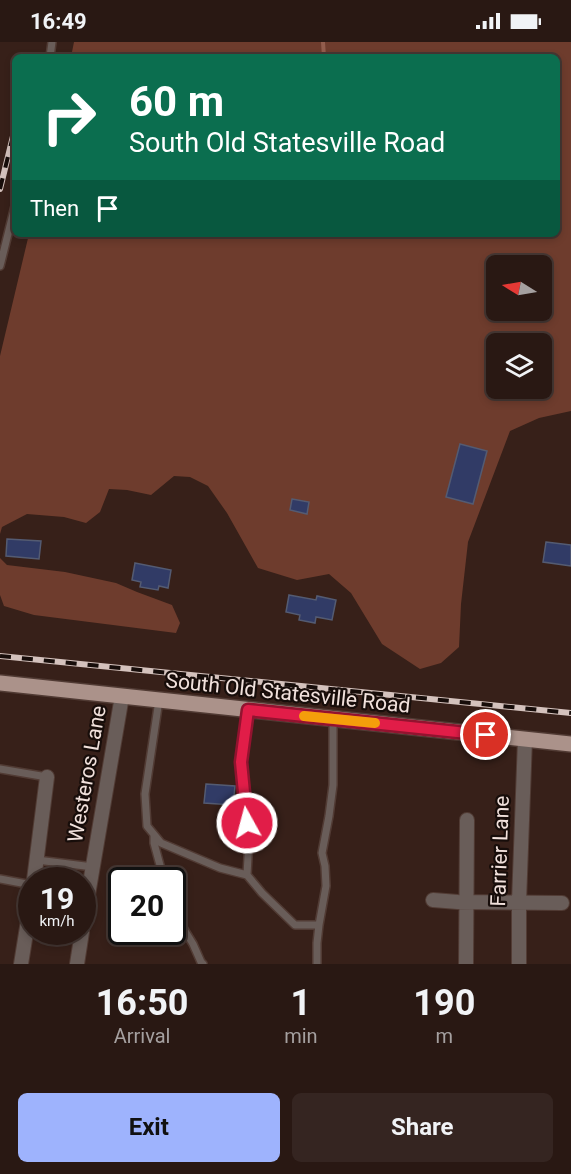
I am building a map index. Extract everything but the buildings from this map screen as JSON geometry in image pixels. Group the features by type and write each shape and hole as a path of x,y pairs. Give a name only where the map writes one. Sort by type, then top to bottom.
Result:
{"main road":[{"name":"South Old Statesville Road","path":"0,683 571,744"}],"street":[{"name":"Westeros Lane","path":"93,867 122,696"},
{"name":"Farrier Lane","path":"519,964 525,739"},
{"path":"36,867 47,777"},
{"path":"466,964 467,820"},
{"path":"433,900 562,903"},
{"path":"21,964 24,945"},
{"name":"Westeros Lane","path":"77,964 80,945"}],"lane":[{"path":"0,266 12,218"},
{"path":"159,700 145,794 147,826 160,843 198,860 247,875 295,925 319,925"},
{"path":"247,875 249,839 241,762 248,710"},
{"path":"317,964 319,925 326,886 322,853 333,784 333,719"},
{"path":"0,769 47,777"},
{"path":"154,835 160,867"},
{"path":"37,860 93,867"},
{"path":"0,879 18,882"},
{"path":"186,933 203,964"}],"shaded area":[{"path":"74,42 571,42 571,411 539,418 510,431 468,542 459,647 441,663 420,669 382,644 351,593 329,574 297,580 258,568 227,513 208,486 190,477 174,476 151,495 109,489 100,512 86,523 64,517 27,514 2,527 0,534 0,356 28,237 560,237 560,54 72,54"},
{"path":"0,558 7,565 65,572 116,583 172,605 180,623 176,633 34,615 4,606 0,595"}],"waterway":[{"path":"323,42 324,54"}],"railway":[{"path":"0,189 12,140"},
{"path":"0,656 571,713"}],"slow traffic":[{"path":"304,716 375,723"}],"route":[{"path":"247,823 241,762 248,710 486,735"}]}
